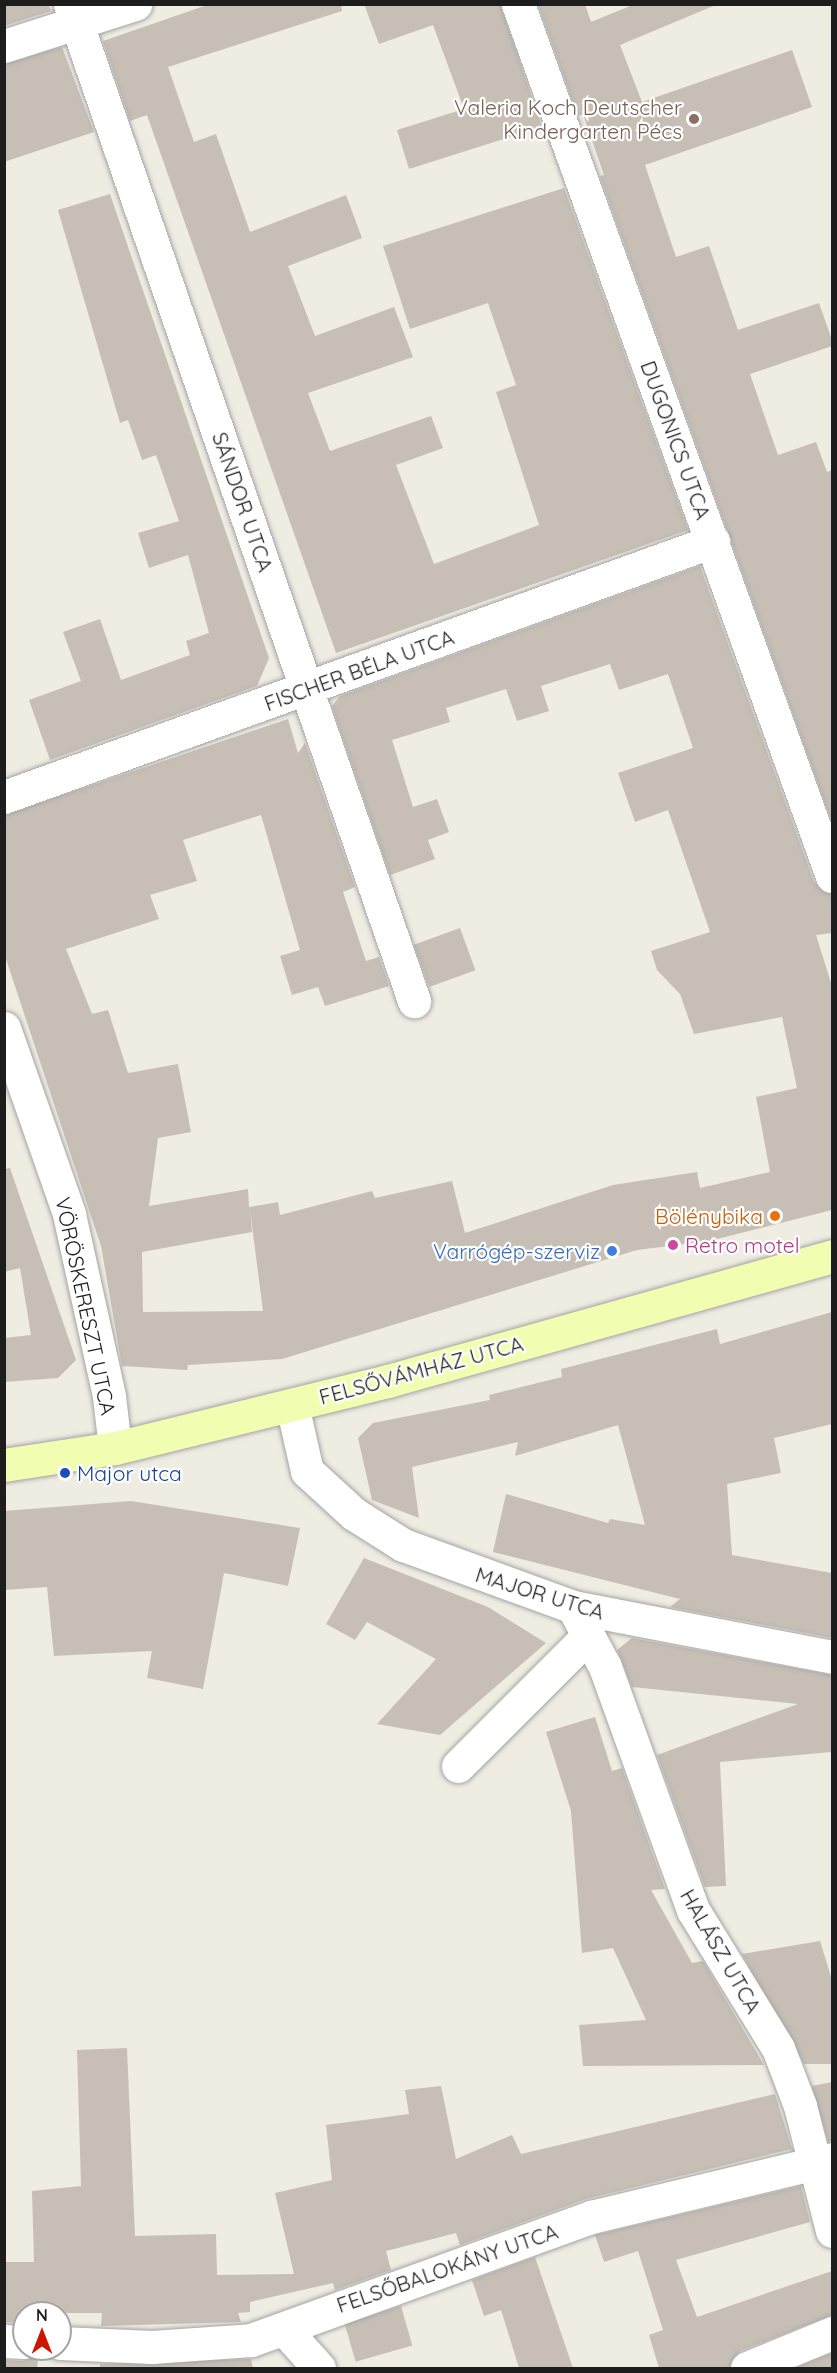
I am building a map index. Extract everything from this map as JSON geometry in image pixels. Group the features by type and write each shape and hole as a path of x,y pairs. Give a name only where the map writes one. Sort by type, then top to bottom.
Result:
{"street":[{"path":"4,46 73,13 135,4"},
{"name":"DUGONICS UTCA","path":"518,4 832,876"},
{"name":"SÁNDOR UTCA","path":"73,13 414,1001"},
{"name":"FISCHER BÉLA UTCA","path":"4,797 713,541"},
{"name":"VÖRÖSKERESZT UTCA","path":"4,1028 69,1214 109,1396 115,1448"},
{"name":"FELSŐVÁMHÁZ UTCA","path":"4,1465 115,1448 292,1405 832,1256"},
{"name":"MAJOR UTCA","path":"292,1405 307,1471 354,1514 403,1545 573,1607 832,1658"},
{"name":"HALÁSZ UTCA","path":"573,1607 605,1667 693,1910 778,2048 822,2161 832,2231"},
{"path":"458,1766 588,1636"},
{"name":"FELSŐBALOKÁNY UTCA","path":"72,2344 152,2347 251,2340 285,2330 343,2302 591,2217 822,2161"},
{"path":"285,2330 319,2368"},
{"path":"747,2368 832,2333"}],"building":[{"path":"4,4 48,4 51,11 4,26"},
{"path":"210,4 341,4 342,11 168,67 194,142 216,134 250,232 346,195 362,238 288,266 315,336 394,307 413,357 308,393 330,451 431,416 443,448 396,465 434,564 539,525 496,392 516,385 488,303 410,329 383,246 564,188 688,530 336,653 147,115 130,121 103,41"},
{"path":"364,4 500,4 542,127 409,169 397,130 464,109 433,25 379,44"},
{"path":"538,4 585,4 591,22 635,4 718,4 620,45 642,102 792,50 812,107 645,165 676,257 709,246 738,330 819,303 832,340 832,346 750,374 778,455 816,442 827,472 832,470 832,822 600,176 604,175 583,114 578,116"},
{"path":"62,47 94,132 4,162 4,64"},
{"path":"110,194 269,658 257,686 50,760 29,700 81,681 63,632 100,619 121,680 190,655 186,641 209,633 188,555 149,568 138,533 179,521 156,455 142,460 128,420 120,423 58,210"},
{"path":"700,566 814,882 832,894 832,933 816,935 832,986 832,1210 709,1241 637,1250 282,1359 188,1365 187,1370 122,1366 101,1246 4,953 4,815 288,719 298,753 305,743 355,887 343,892 366,961 379,957 389,986 325,1006 318,987 292,995 280,956 300,950 261,815 183,840 197,881 150,895 159,919 66,949 92,1014 108,1010 128,1073 178,1064 191,1132 158,1138 149,1206 248,1189 249,1207 278,1202 280,1215 372,1191 375,1198 452,1181 465,1233 613,1185 697,1172 700,1188 770,1172 756,1097 797,1088 782,1017 694,1034 680,994 657,970 651,951 710,932 668,810 635,822 618,773 693,748 668,674 619,690 610,664 541,686 549,711 517,721 506,689 446,708 450,722 392,740 413,807 437,799 449,832 428,840 435,859 390,875 332,706 340,696","holes":["250,1210 263,1311 143,1312 142,1252 252,1232"]},
{"path":"460,928 475,970 429,987 414,945"},
{"path":"10,1168 76,1360 58,1378 4,1382 4,1338 31,1335 20,1268 4,1272 4,1169"},
{"path":"832,1312 832,1424 774,1438 781,1473 727,1484 732,1555 832,1573 832,1638 670,1607 680,1599 493,1552 506,1494 608,1523 610,1519 645,1525 618,1425 515,1456 518,1442 412,1467 419,1518 372,1500 358,1438 373,1423 490,1400 489,1395 562,1377 561,1369 717,1329 720,1344"},
{"path":"131,1501 300,1528 288,1586 224,1573 203,1689 147,1678 152,1651 54,1656 47,1587 4,1590 4,1511"},
{"path":"364,1558 488,1607 546,1643 440,1735 377,1724 436,1659 367,1622 355,1640 326,1624"},
{"path":"632,1638 832,1675 832,1752 720,1762 726,1886 705,1887 657,1755 798,1704 632,1687 617,1650"},
{"path":"595,1717 612,1771 622,1768 665,1889 651,1890 692,1963 703,1961 764,2065 583,2066 579,2025 646,2020 613,1948 582,1953 571,1811 546,1732"},
{"path":"820,1941 832,1980 832,2064 804,2064 742,1954"},
{"path":"127,2048 135,2236 216,2234 217,2275 294,2274 275,2193 332,2180 326,2125 409,2114 405,2090 441,2086 456,2159 512,2135 521,2154 775,2094 792,2149 586,2199 460,2245 456,2233 386,2251 391,2270 335,2290 333,2283 250,2302 250,2312 238,2313 241,2322 101,2326 102,2313 72,2313 72,2301 12,2301 12,2322 4,2322 4,2262 34,2262 32,2191 81,2186 77,2050"},
{"path":"832,2082 832,2141 828,2141 812,2086"},
{"path":"801,2186 810,2222 676,2260 697,2317 832,2271 832,2315 740,2351 729,2368 659,2368 649,2335 663,2330 638,2251 604,2262 595,2235"},
{"path":"535,2257 573,2368 519,2368 501,2310 484,2316 472,2280"},
{"path":"401,2306 412,2345 356,2362 344,2322"},
{"path":"832,2353 832,2368 795,2368"},
{"path":"251,2359 253,2368 100,2368 100,2364"},
{"path":"4,2360 38,2361 37,2368 4,2368"}],"place":[{"name":"Valeria Koch Deutscher Kindergarten Pécs","path":"694,119"},
{"name":"Bölénybika","path":"775,1216"},
{"name":"Retro motel","path":"673,1245"},
{"name":"Varrógép-szerviz","path":"612,1251"},
{"name":"Major utca","path":"65,1473"}]}
